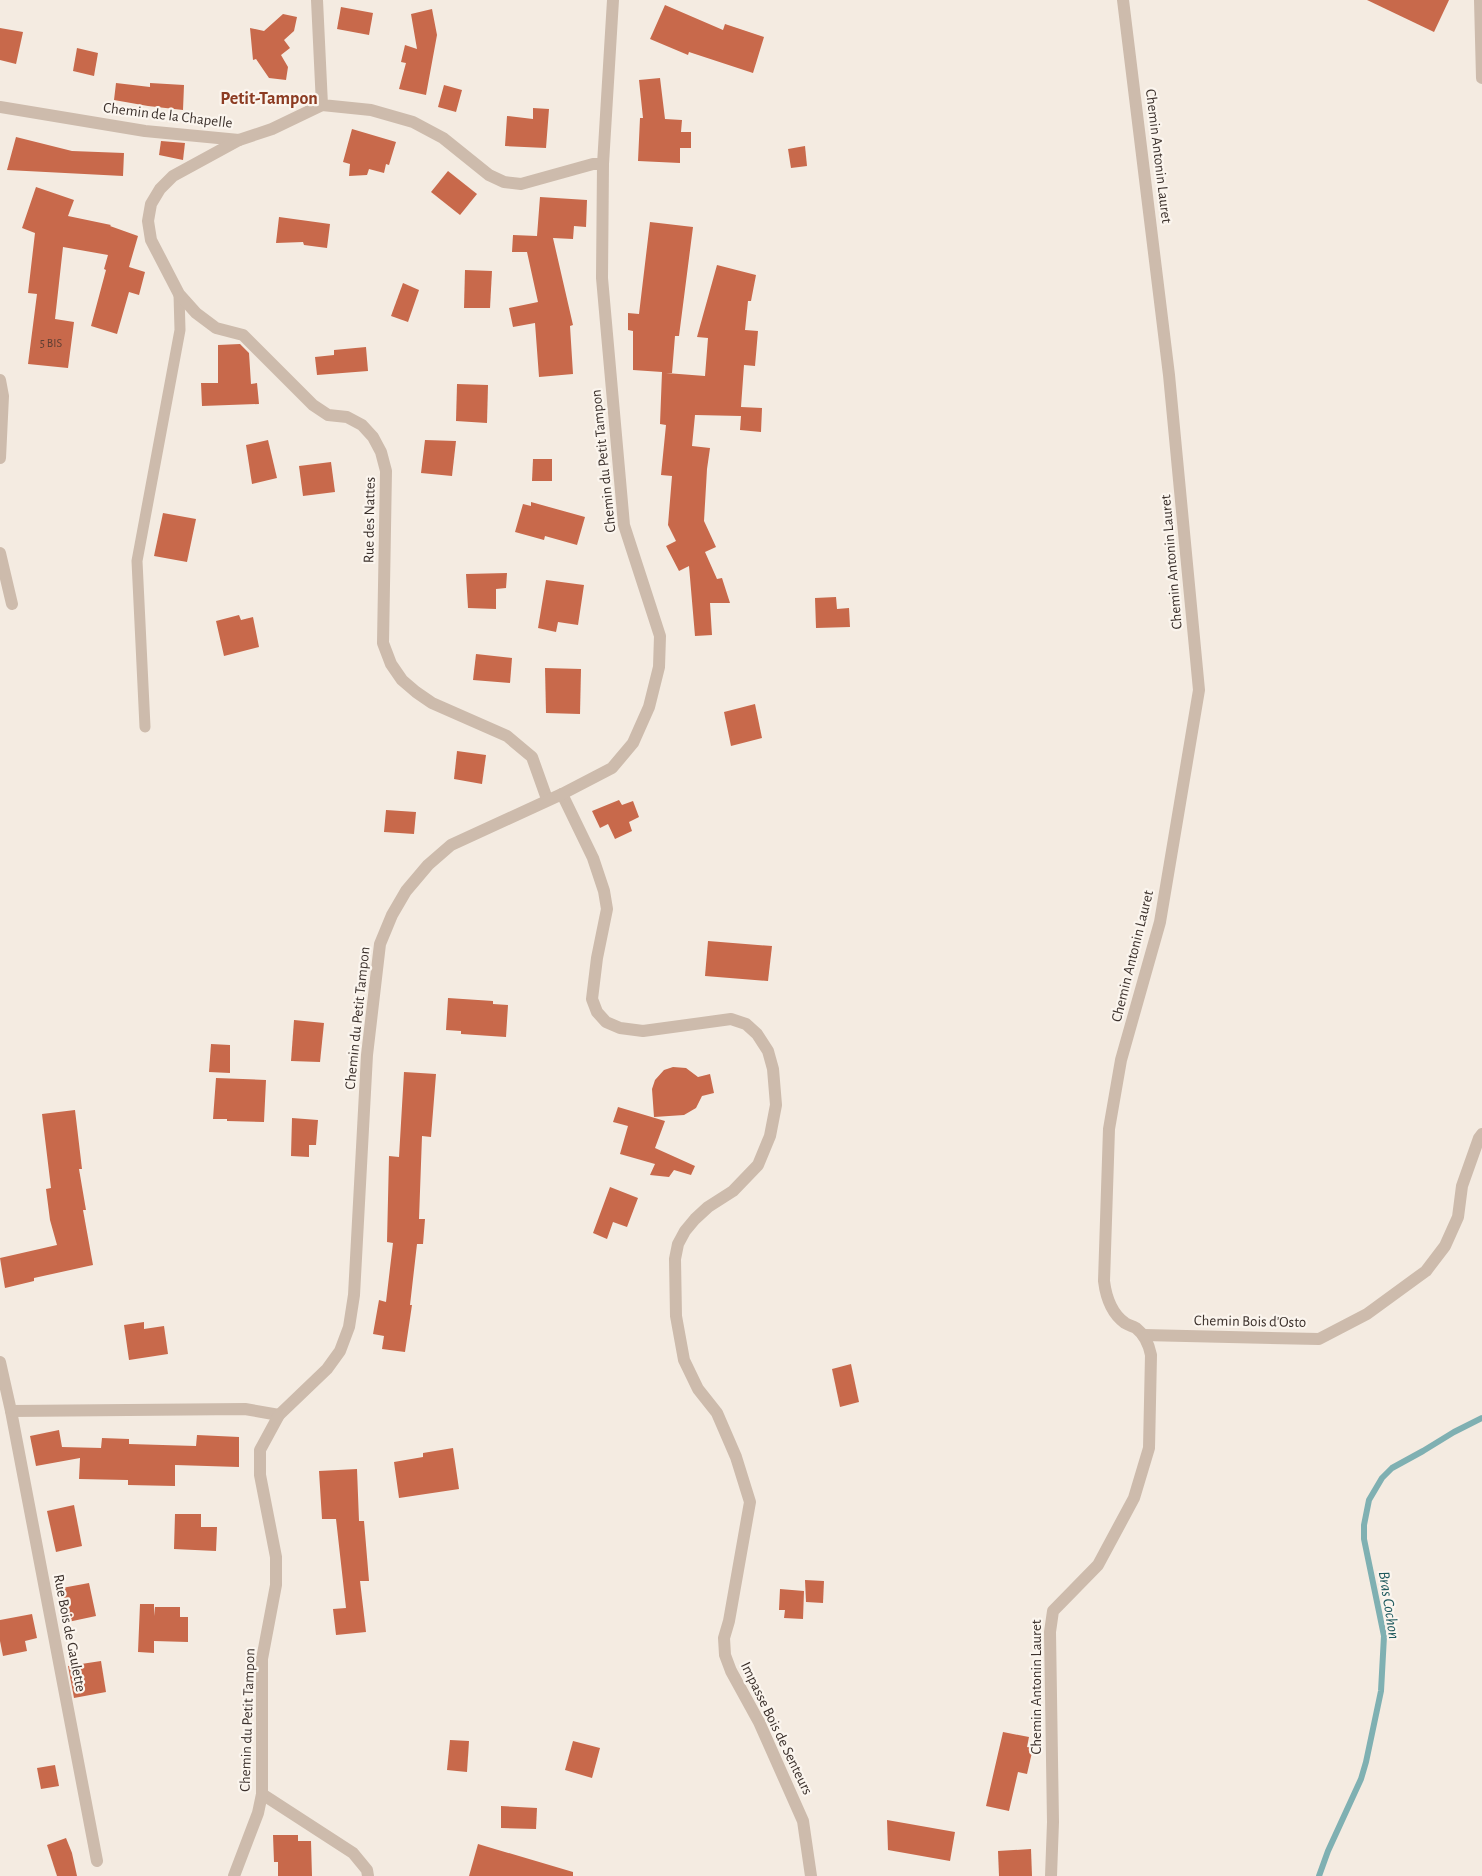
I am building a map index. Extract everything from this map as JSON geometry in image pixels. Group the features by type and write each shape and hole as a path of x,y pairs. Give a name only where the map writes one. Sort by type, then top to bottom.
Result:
{"street":[{"path":"317,0 322,105 371,110 413,122 443,138 488,175 504,182 521,184 593,164 603,164"},
{"name":"Chemin du Petit Tampon","path":"234,1876 258,1813 262,1794 262,1659 276,1585 276,1557 260,1474 260,1450 279,1415 327,1369 340,1351 349,1327 354,1295 367,1055 380,944 392,915 406,891 428,865 451,845 547,799 562,794 612,768 633,742 649,707 659,667 660,636 624,525 602,278 603,164 612,0"},
{"name":"Chemin Antonin Lauret","path":"1050,1876 1053,1822 1050,1632 1053,1611 1098,1565 1134,1498 1149,1448 1151,1355 1148,1344 1143,1335 1113,1312 1106,1297 1104,1281 1109,1129 1120,1060 1160,922 1199,690 1169,375 1123,0"},
{"path":"1480,0 1482,78"},
{"name":"Chemin de la Chapelle","path":"0,106 145,131 239,140 272,129 322,105"},
{"name":"Rue des Nattes","path":"239,140 173,176 160,189 151,204 148,221 151,240 180,294 196,313 216,328 243,335 312,405 328,415 348,418 362,425 373,437 382,452 386,471 383,643 390,664 402,680 432,703 507,736 532,757 547,799"},
{"path":"0,380 3,396 0,458"},
{"path":"0,553 12,604"},
{"name":"Impasse Bois de Senteurs","path":"562,794 593,858 604,891 607,909 597,958 592,999 598,1012 606,1022 620,1028 643,1031 731,1019 746,1024 757,1034 768,1051 773,1069 776,1105 770,1136 758,1165 733,1191 708,1207 695,1219 685,1231 678,1244 675,1259 676,1316 684,1360 698,1389 717,1413 736,1457 750,1502 729,1621 724,1638 725,1655 731,1671 759,1722 803,1821 811,1876"},
{"name":"Chemin Bois d'Osto","path":"1143,1335 1319,1339 1367,1314 1426,1271 1445,1246 1458,1217 1462,1186 1482,1134"},
{"name":"Rue Bois de Gaulette","path":"0,1362 97,1861"},
{"path":"11,1411 245,1409 279,1415"},
{"path":"262,1794 353,1853 366,1870 368,1876"}],"lane":[{"path":"145,728 137,560 180,330 180,294"}],"building":[{"path":"1367,0 1449,0 1434,32"},
{"path":"665,5 723,30 725,24 764,37 753,73 689,52 688,55 650,39"},
{"path":"341,7 373,13 369,35 337,29"},
{"path":"432,9 437,35 426,95 399,89 406,63 401,62 405,45 417,49 411,14"},
{"path":"283,14 297,17 294,31 284,40 290,48 281,55 288,67 286,80 269,78 256,59 253,60 250,28 264,31"},
{"path":"0,28 23,32 16,64 0,60"},
{"path":"77,48 98,53 94,76 73,71"},
{"path":"660,78 665,119 682,120 681,132 691,132 691,148 680,148 680,163 638,161 640,118 643,118 639,80"},
{"path":"116,83 150,87 150,83 184,85 183,110 114,100"},
{"path":"444,85 462,90 456,112 438,107"},
{"path":"533,108 549,109 546,148 505,146 507,116 533,119"},
{"path":"352,129 396,142 389,165 386,164 384,173 369,169 367,175 349,176 350,164 343,162"},
{"path":"16,137 72,151 124,153 123,176 7,170"},
{"path":"161,141 185,143 183,160 159,155"},
{"path":"805,146 807,166 791,168 788,149"},
{"path":"448,171 477,194 460,215 431,192"},
{"path":"36,187 74,200 68,216 111,225 138,236 129,267 145,272 139,295 129,292 117,334 91,326 106,270 104,269 108,255 63,247 55,319 74,322 68,368 28,364 37,294 28,293 35,233 22,228"},
{"path":"540,197 587,200 586,227 574,226 573,239 553,238 573,325 570,326 573,374 539,377 535,323 513,327 509,308 538,302 527,252 512,252 513,235 537,236"},
{"path":"279,217 330,224 327,248 304,245 303,242 276,243"},
{"path":"650,222 693,227 679,336 675,336 672,373 666,373 705,376 708,338 697,337 717,265 756,275 751,301 748,301 745,330 758,331 755,366 744,365 741,407 762,408 761,432 740,430 741,416 695,415 692,446 710,448 704,521 716,547 705,552 717,579 722,578 730,603 710,603 712,635 695,636 689,566 679,571 666,546 676,541 668,525 672,476 661,475 666,425 660,424 662,372 633,370 633,331 628,330 628,313 639,314"},
{"path":"465,270 492,271 490,308 464,308"},
{"path":"403,283 419,290 408,322 391,316"},
{"path":"240,344 249,353 251,384 257,383 259,404 202,406 201,383 218,383 218,345"},
{"path":"366,347 368,371 317,375 315,357 334,355 334,350"},
{"path":"457,384 488,385 487,423 456,421"},
{"path":"268,440 277,478 252,484 246,445"},
{"path":"425,440 456,441 452,476 421,473"},
{"path":"533,459 552,459 552,481 532,481"},
{"path":"331,462 335,492 303,496 299,466"},
{"path":"531,502 585,517 577,545 545,536 544,540 515,532 523,504 531,506"},
{"path":"163,513 196,519 187,562 154,556"},
{"path":"507,573 506,588 496,589 496,609 468,608 466,574"},
{"path":"546,580 584,585 578,625 558,622 556,632 538,628"},
{"path":"836,597 837,609 849,608 850,627 816,628 815,598"},
{"path":"239,615 241,620 253,617 259,647 224,656 216,621"},
{"path":"476,654 512,658 510,683 473,680"},
{"path":"545,668 581,669 580,714 546,713"},
{"path":"755,704 762,738 731,746 724,712"},
{"path":"457,751 486,755 482,784 454,779"},
{"path":"619,800 622,805 633,801 639,817 629,822 632,831 615,839 608,824 600,828 592,811"},
{"path":"386,810 416,812 414,834 384,832"},
{"path":"708,941 772,946 768,981 705,976"},
{"path":"448,998 493,1001 493,1004 508,1005 506,1037 461,1034 461,1031 446,1030"},
{"path":"294,1020 324,1023 320,1062 291,1061"},
{"path":"211,1044 230,1045 230,1073 209,1072"},
{"path":"673,1067 686,1068 698,1077 710,1074 714,1093 702,1096 696,1108 684,1115 654,1117 652,1089 655,1080 664,1070"},
{"path":"404,1072 436,1074 431,1137 422,1136 419,1219 425,1219 423,1244 417,1244 410,1305 412,1305 405,1352 382,1349 384,1336 373,1334 379,1300 386,1302 393,1243 387,1242 389,1156 399,1157"},
{"path":"216,1078 266,1080 264,1122 213,1119"},
{"path":"618,1107 665,1121 655,1148 695,1166 691,1175 674,1170 669,1177 650,1175 655,1164 620,1154 628,1126 613,1122"},
{"path":"75,1110 82,1169 79,1169 86,1210 83,1210 93,1265 34,1278 34,1281 5,1288 0,1258 57,1245 50,1220 46,1189 51,1188 42,1114"},
{"path":"292,1118 318,1120 316,1145 309,1145 309,1157 291,1156"},
{"path":"610,1187 638,1198 627,1227 613,1222 607,1239 593,1233"},
{"path":"144,1322 144,1329 164,1326 168,1354 129,1360 124,1325"},
{"path":"851,1364 859,1402 840,1407 832,1369"},
{"path":"59,1430 62,1447 101,1448 102,1438 129,1439 129,1444 196,1446 197,1435 239,1437 239,1467 175,1465 175,1486 128,1485 128,1480 79,1479 80,1458 36,1466 30,1436"},
{"path":"453,1448 459,1489 399,1498 394,1462 423,1457 423,1453"},
{"path":"357,1469 359,1521 364,1521 369,1581 360,1581 366,1632 336,1635 333,1609 346,1608 336,1519 322,1519 319,1471"},
{"path":"74,1505 82,1546 56,1552 47,1511"},
{"path":"175,1514 201,1514 201,1527 217,1527 216,1551 174,1549"},
{"path":"805,1580 824,1581 823,1603 806,1602"},
{"path":"89,1583 96,1616 68,1622 62,1588"},
{"path":"780,1589 804,1591 803,1619 784,1618 785,1610 779,1610"},
{"path":"140,1604 154,1604 154,1616 155,1607 180,1607 180,1617 188,1617 188,1642 154,1641 154,1653 138,1652"},
{"path":"32,1614 37,1638 25,1641 27,1651 3,1656 0,1641 0,1620"},
{"path":"101,1661 106,1692 74,1698 68,1666"},
{"path":"1003,1732 1029,1737 1027,1747 1033,1748 1027,1774 1018,1772 1009,1811 986,1806"},
{"path":"450,1740 469,1741 467,1772 447,1770"},
{"path":"573,1741 600,1748 592,1778 565,1770"},
{"path":"55,1765 59,1786 41,1789 37,1768"},
{"path":"501,1806 537,1808 536,1829 501,1828"},
{"path":"887,1820 955,1832 950,1861 888,1850"},
{"path":"273,1835 298,1835 298,1841 311,1841 312,1876 278,1876 278,1862 274,1862"},
{"path":"66,1838 72,1853 77,1876 57,1876 47,1845"},
{"path":"478,1844 573,1872 573,1876 469,1876"},
{"path":"1031,1849 1032,1876 999,1876 998,1851"}],"waterway":[{"name":"Bras Cochon","path":"1319,1876 1328,1851 1361,1779 1381,1691 1384,1636 1364,1539 1364,1525 1369,1500 1382,1478 1392,1468 1482,1418"}],"district":[{"name":"Petit-Tampon","path":"269,98"}]}
